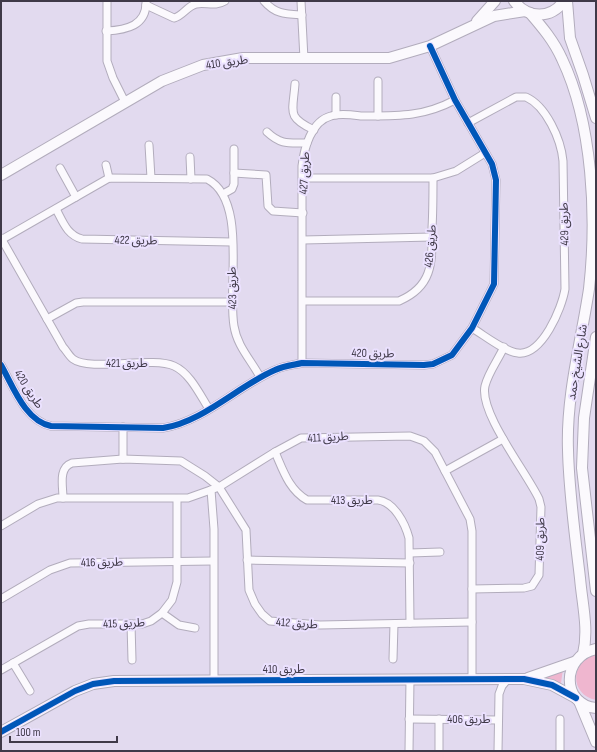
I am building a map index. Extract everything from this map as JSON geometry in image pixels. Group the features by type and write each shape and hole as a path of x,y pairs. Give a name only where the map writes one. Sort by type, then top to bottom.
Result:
{"street":[{"path":"107,1 106,31 109,66 125,102"},
{"path":"106,31 127,29 136,25 144,14 146,3 174,18 195,4 215,4 225,1"},
{"path":"264,1 272,10 278,13 302,15"},
{"path":"301,1 304,59"},
{"name":"طريق 410","path":"474,24 495,1"},
{"name":"شارع الشيخ حمد","path":"514,1 528,12 553,42 570,77 581,115 592,183 594,232 592,269 572,383 568,443 570,495 586,630 583,654"},
{"path":"566,1 570,38 584,75 596,118"},
{"name":"طريق 410","path":"1,175 162,81 203,65 243,58 389,58 430,46 474,24 504,13 528,12 537,15 552,12 566,1"},
{"name":"طريق 420","path":"1,365 25,406 35,419 42,424 51,426 171,426 209,409 260,377 276,369 302,363 433,364 452,355 472,328 491,292 495,277 496,180 495,172 455,100 430,46"},
{"path":"378,81 378,116"},
{"path":"295,84 294,116 298,122 314,130"},
{"path":"336,97 336,115 378,116 423,114 455,100"},
{"name":"طريق 429","path":"468,122 516,97 526,97 539,106 552,127 562,152 565,289 562,306 543,338 533,350 516,353 472,328"},
{"name":"طريق 427","path":"302,363 303,155 314,130 326,118 336,115"},
{"path":"267,132 280,142 307,143"},
{"path":"149,145 150,178"},
{"path":"223,194 233,187 234,149"},
{"path":"303,178 433,178 456,171 485,153"},
{"path":"190,157 191,179"},
{"path":"106,166 109,178"},
{"path":"60,168 76,197"},
{"path":"234,174 266,175 268,206 270,209 273,211 303,213"},
{"name":"طريق 423","path":"1,239 109,178 207,179 215,184 223,194 230,213 234,325 238,339 260,377"},
{"name":"طريق 426","path":"303,301 398,301 409,296 420,287 431,265 433,178"},
{"name":"طريق 422","path":"56,209 68,230 75,237 82,239 232,242"},
{"path":"303,240 432,237"},
{"name":"طريق 421","path":"1,239 63,347 73,359 89,364 160,363 174,366 185,374 209,409"},
{"path":"47,319 76,303 83,302 232,302"},
{"name":"شارع الشيخ حمد","path":"596,337 584,418 582,468 596,591"},
{"name":"طريق 409","path":"472,589 524,588 532,586 539,575 541,507 539,499 503,439 486,406 484,393 487,380 504,347"},
{"path":"123,427 124,459"},
{"name":"طريق 411","path":"1,526 44,501 63,498 178,500 198,496 219,487 295,440 307,437 410,436 424,441 430,446 466,508 470,519 472,531 472,679"},
{"path":"445,471 503,439"},
{"name":"طريق 413","path":"275,452 291,486 299,495 307,500 385,501 392,506 407,531 409,538 410,623"},
{"path":"63,498 63,472 68,464 124,459 181,461 191,466 219,487"},
{"name":"طريق 412","path":"219,487 246,530 247,560 251,597 262,614 270,621 320,625 472,622"},
{"path":"211,490 214,680"},
{"name":"طريق 415","path":"1,670 78,626 89,624 146,623 162,613 172,600 176,588 178,500"},
{"path":"410,553 440,552"},
{"path":"247,560 410,563"},
{"name":"طريق 416","path":"1,599 50,570 70,563 213,561"},
{"path":"162,613 179,625 195,628"},
{"path":"131,624 132,660"},
{"path":"393,659 394,624"},
{"path":"583,654 596,649"},
{"name":"طريق 410","path":"1,732 53,702 93,684 114,681 410,678 507,680 524,679 545,674 574,662 583,654"},
{"path":"574,662 569,676 572,691 596,742"},
{"path":"13,663 30,691"},
{"path":"409,751 410,678"},
{"name":"طريق 410","path":"524,679 552,685 585,705 596,708"},
{"name":"طريق 406","path":"498,751 499,694 502,686 507,680"},
{"name":"طريق 406","path":"409,719 498,720"},
{"name":"طريق 406","path":"439,719 439,751"},
{"path":"560,720 560,751"}],"shaded area":[{"path":"596,655 596,700 587,697 581,692 577,685 576,678 577,670 581,663 587,658"},
{"path":"563,669 561,683 542,677"}],"cycle path":[{"path":"1,365 21,402 27,410 42,423 51,426 163,428 192,419 261,377 285,367 302,363 424,365 433,364 452,355 472,328 494,284 496,180 492,164 455,100 430,46"},
{"path":"1,732 75,691 93,684 114,681 524,679 552,685 576,698"}]}
